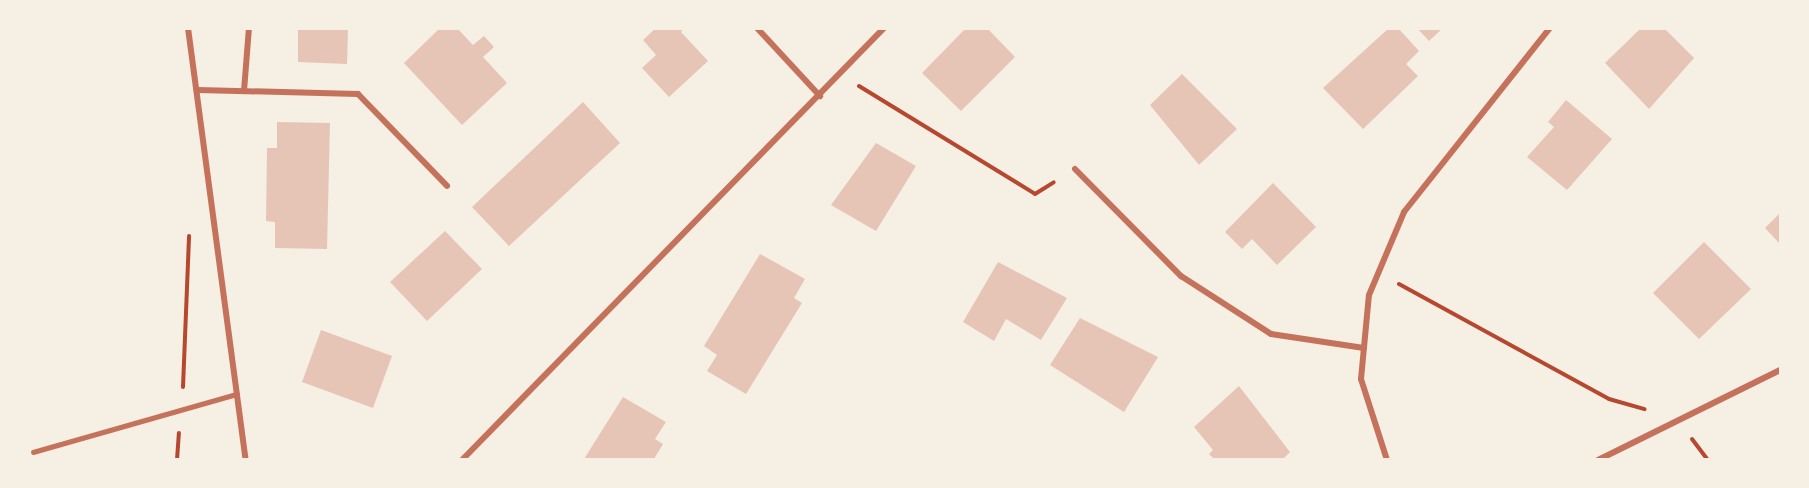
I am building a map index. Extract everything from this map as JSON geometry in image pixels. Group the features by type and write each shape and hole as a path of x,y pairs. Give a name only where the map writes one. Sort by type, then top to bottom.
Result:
{"street":[{"path":"188,28 246,459"},
{"path":"244,92 249,28"},
{"path":"757,28 820,96"},
{"path":"462,459 820,96 884,28"},
{"path":"1386,459 1361,379 1369,295 1404,212 1550,28"},
{"path":"198,90 358,94 447,186"},
{"path":"1075,169 1181,276 1271,334 1364,348"},
{"path":"1598,459 1675,417 1780,370"}],"lane":[{"path":"33,452 181,406 237,394"}],"path":[{"path":"840,74 1035,194 1075,169"},
{"path":"177,459 189,226"},
{"path":"1379,272 1609,399 1675,417 1708,459"}],"building":[{"path":"298,28 348,28 347,64 298,62"},
{"path":"440,28 457,28 473,45 484,36 494,47 483,57 507,83 462,125 404,63"},
{"path":"656,28 684,28 681,32 708,61 669,97 642,68 656,55 643,40"},
{"path":"966,28 987,28 1015,57 961,111 922,73"},
{"path":"1389,28 1398,28 1419,51 1406,64 1418,76 1363,129 1323,88"},
{"path":"1417,28 1443,28 1429,41"},
{"path":"1641,28 1664,28 1694,58 1649,109 1605,63"},
{"path":"1182,74 1237,129 1199,165 1150,105"},
{"path":"1566,100 1612,139 1567,190 1527,157 1554,127 1548,122"},
{"path":"583,102 620,143 509,246 472,207"},
{"path":"277,122 330,123 327,249 275,248 275,222 266,221 267,148 277,148"},
{"path":"876,143 916,166 876,231 831,205"},
{"path":"1273,183 1316,227 1277,265 1252,239 1242,249 1225,232"},
{"path":"1780,213 1780,244 1765,228"},
{"path":"445,231 482,269 427,321 390,282"},
{"path":"1704,242 1751,289 1699,339 1653,293"},
{"path":"760,254 805,279 794,298 802,303 746,394 707,371 717,355 704,346"},
{"path":"998,262 1067,298 1041,340 1006,319 994,341 963,322"},
{"path":"1080,318 1158,357 1124,412 1050,365"},
{"path":"321,330 392,356 373,408 302,382"},
{"path":"1239,386 1290,452 1283,459 1214,459 1209,454 1213,450 1194,427"},
{"path":"623,397 666,422 655,439 663,444 654,459 584,459"}]}
